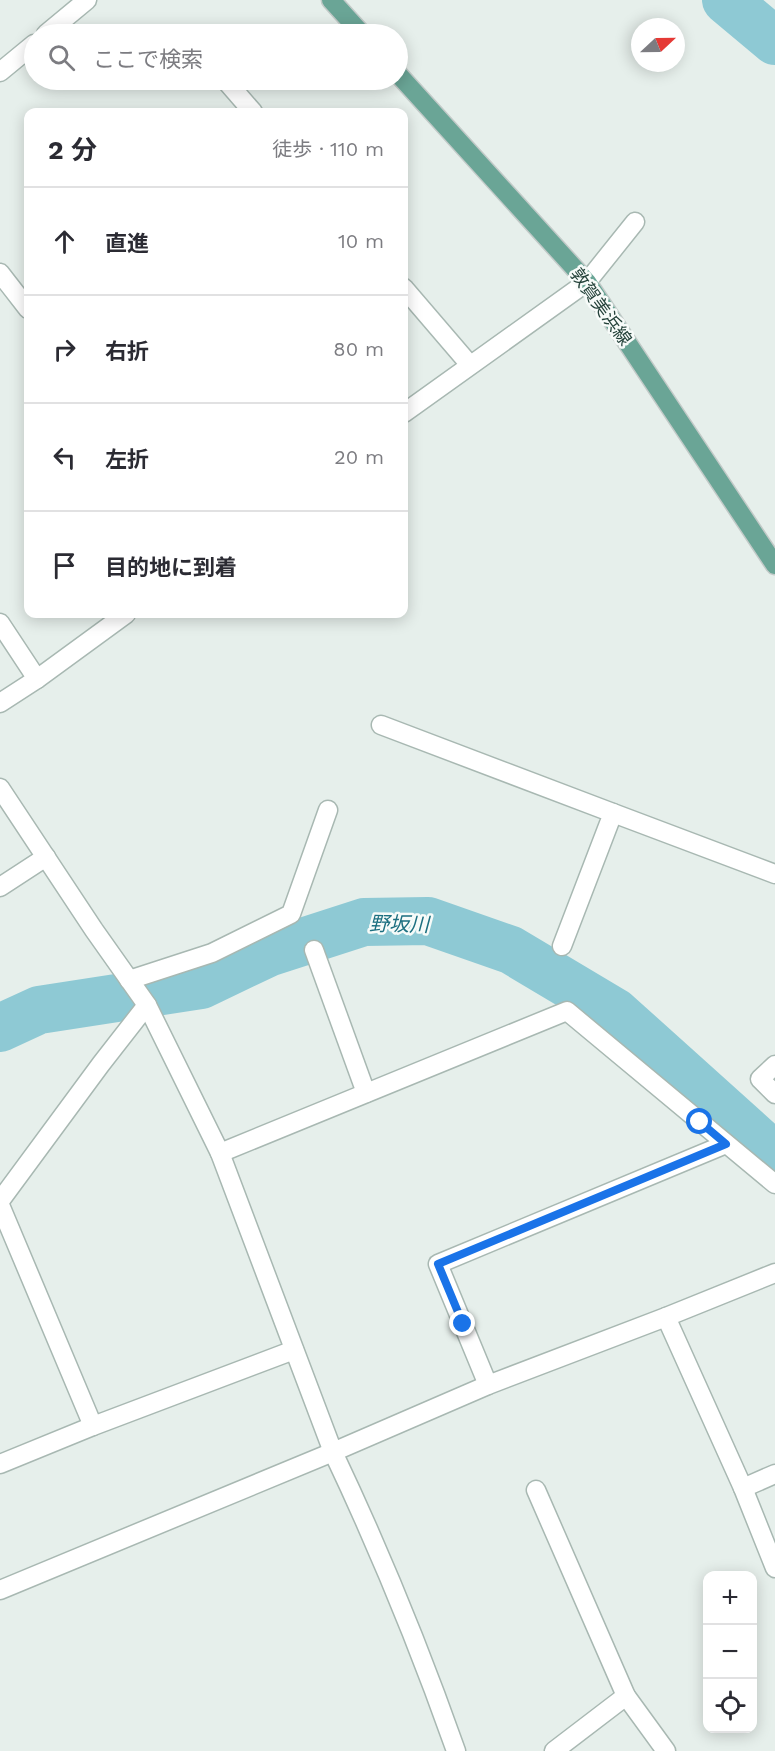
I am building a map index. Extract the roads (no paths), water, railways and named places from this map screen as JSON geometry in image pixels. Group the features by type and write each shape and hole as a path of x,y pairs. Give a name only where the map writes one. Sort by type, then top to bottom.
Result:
{"main road":[{"path":"331,0 353,24"},
{"name":"敦賀美浜線","path":"408,85 587,282 775,565"}],"street":[{"path":"58,24 87,0"},
{"path":"0,72 24,52"},
{"path":"234,90 250,108"},
{"path":"408,410 587,282 635,222"},
{"path":"0,273 24,304"},
{"path":"408,293 470,365"},
{"path":"0,703 121,618"},
{"path":"0,623 37,679"},
{"path":"381,725 775,874"},
{"path":"0,788 147,1005 220,1153 333,1452 352,1491 430,1677 456,1751"},
{"path":"129,980 212,953 291,914 328,810"},
{"path":"562,946 613,813"},
{"path":"0,887 46,858"},
{"path":"314,950 366,1093"},
{"path":"93,1426 0,1203 147,1005"},
{"path":"220,1153 567,1011 775,1184"},
{"path":"775,1065 760,1079 775,1094"},
{"path":"488,1385 438,1264 726,1144"},
{"path":"0,1590 488,1385 775,1273"},
{"path":"666,1317 743,1488 775,1568"},
{"path":"0,1464 93,1426 294,1350"},
{"path":"743,1488 775,1474"},
{"path":"536,1490 626,1696 666,1751"},
{"path":"554,1751 626,1696"}],"waterway":[{"path":"726,0 775,41"},
{"name":"野坂川","path":"0,1028 39,1010 201,985 268,953 364,922 428,921 511,950 615,1012 775,1156"}]}
